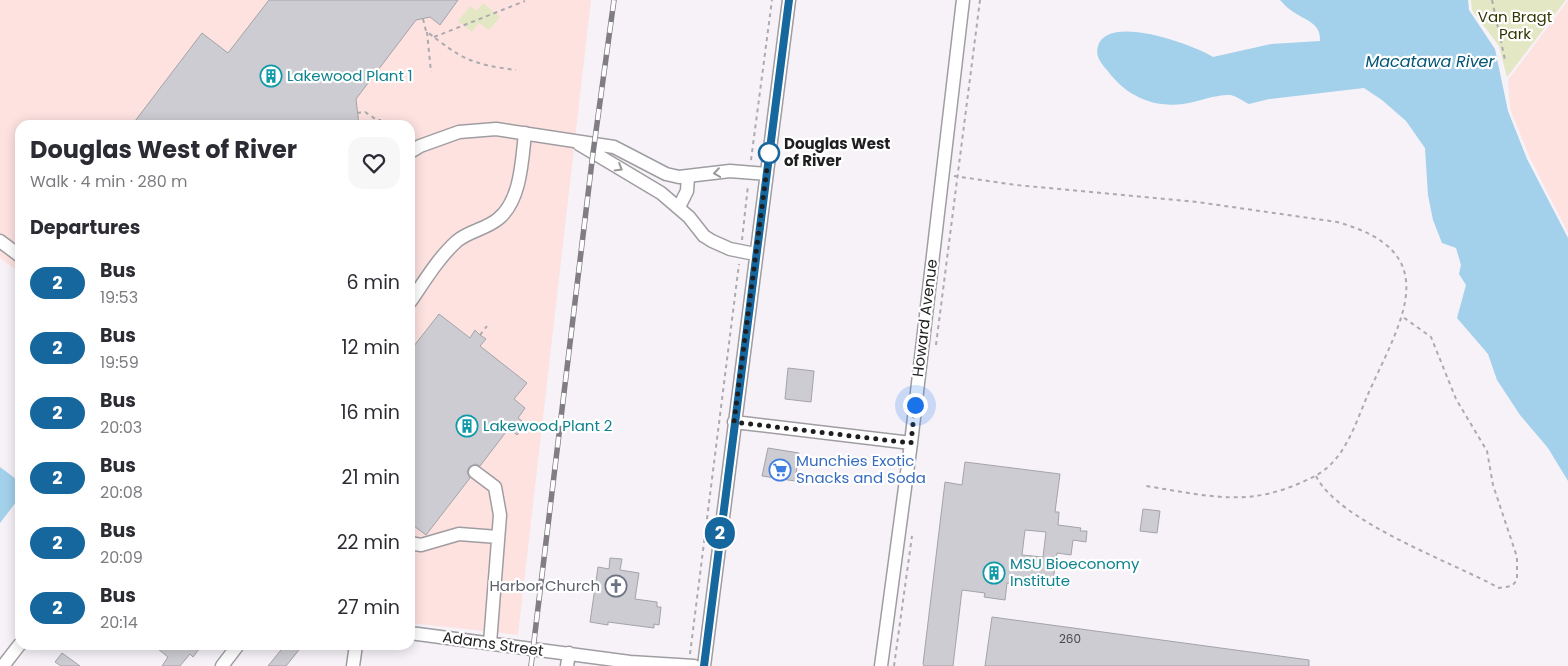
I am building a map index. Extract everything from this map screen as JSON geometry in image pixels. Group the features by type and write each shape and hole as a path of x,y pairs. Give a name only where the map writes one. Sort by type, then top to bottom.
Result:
{"street":[{"path":"704,666 755,254 789,0"},
{"name":"Howard Avenue","path":"881,666 911,443 942,175 968,4"},
{"path":"415,149 459,132 496,129 554,136 577,143 614,147 666,174 688,178 730,171 766,174"},
{"path":"415,285 452,246 464,237 497,220 505,212 511,203 517,181 525,133"},
{"path":"577,143 661,193 679,206 704,236 712,241 730,249 755,254"},
{"path":"679,206 687,191 688,178"},
{"path":"0,241 15,252"},
{"path":"734,422 911,443"},
{"path":"476,472 495,487 500,515 490,643"},
{"path":"415,543 421,545 441,537 459,534 498,537"},
{"name":"Adams Street","path":"415,634 490,643 568,660 692,665"},
{"path":"3,666 15,650"},
{"path":"222,666 234,650"},
{"path":"353,666 355,650"}],"path":[{"path":"751,161 772,0"},
{"path":"935,349 980,0"},
{"path":"1492,0 1505,60"},
{"path":"434,38 457,26 525,1"},
{"path":"968,4 979,8"},
{"path":"423,19 424,29 427,32 470,62 516,70"},
{"path":"427,32 431,72"},
{"path":"357,113 365,112 377,120 381,120"},
{"path":"942,175 1016,185 1262,210 1337,222 1356,227 1381,240 1390,248 1401,264 1406,283 1403,317 1343,448 1335,460 1316,476 1254,496 1231,497 1146,486"},
{"path":"742,238 748,184"},
{"path":"692,665 740,262"},
{"path":"1316,476 1330,497 1402,542 1499,588 1512,586 1517,580 1517,557 1493,485 1487,451 1456,399 1431,336 1403,317"},
{"path":"480,334 487,326"},
{"path":"894,666 912,532"}],"shaded area":[{"path":"0,0 591,0 518,635 415,624 415,120 15,120 15,269 0,258"},
{"path":"1568,0 1568,233 1530,158 1510,109 1508,80"}],"green space":[{"name":"Van Bragt Park","path":"1471,0 1566,0 1507,77 1499,46 1472,10"},
{"path":"483,3 500,17 489,30 479,23 472,32 458,21 470,6 477,11"}],"water":[{"name":"Macatawa River","path":"1280,0 1468,0 1469,10 1495,49 1508,111 1527,159 1568,238 1568,481 1548,448 1520,415 1497,380 1488,354 1457,318 1466,285 1459,274 1461,265 1456,248 1442,243 1433,220 1428,195 1425,148 1406,121 1382,100 1364,88 1269,99 1249,104 1230,95 1172,105 1150,102 1131,93 1114,79 1098,56 1098,46 1105,37 1118,32 1134,32 1171,40 1213,57 1271,44 1320,41 1320,35 1315,26 1290,10"},
{"path":"0,467 15,478 15,504 0,523"}],"building":[{"name":"Lakewood Plant 1","path":"269,0 458,0 440,25 430,17 416,20 356,99 358,120 136,120 202,33 228,53"},
{"name":"Lakewood Plant 2","path":"439,314 470,338 475,330 486,339 480,346 527,383 514,399 525,408 518,418 526,424 517,435 509,428 480,466 475,464 469,467 467,472 470,478 426,535 415,527 415,345"},
{"path":"788,368 814,371 811,402 785,399"},
{"name":"Munchies Exotic Snacks and Soda","path":"768,448 799,453 795,481 762,476"},
{"name":"MSU Bioeconomy Institute","path":"965,462 1060,474 1055,512 1059,512 1058,525 1081,528 1080,531 1087,531 1086,542 1073,540 1071,555 1057,553 1052,588 1007,583 1005,600 984,597 985,593 962,590 953,666 924,666 945,482 962,485","holes":["1025,530 1046,532 1043,557 1022,555"]},
{"path":"1143,509 1160,511 1157,533 1140,531"},
{"name":"Harbor Church","path":"610,558 622,559 620,570 639,573 635,599 657,602 657,607 661,607 659,625 654,624 654,628 608,622 608,625 590,622 598,567 609,569"},
{"path":"992,617 1309,660 1309,666 985,666"},
{"path":"159,650 198,650 193,657 190,654 180,666 162,666 168,657"},
{"path":"281,650 299,650 286,666 268,666"},
{"path":"62,653 80,666 61,666 55,662"}],"railway":[{"path":"531,666 593,153 614,0"}],"bus line":[{"name":"2","path":"704,666 755,254 789,0"}],"place":[{"name":"Lakewood Plant 1","path":"271,76"},
{"name":"Douglas West of River","path":"769,153"},
{"name":"Lakewood Plant 2","path":"467,426"},
{"name":"Munchies Exotic Snacks and Soda","path":"780,470"},
{"name":"MSU Bioeconomy Institute","path":"994,573"},
{"name":"Harbor Church","path":"616,586"}],"route":[{"path":"769,153 734,422 911,443 915,405"}]}
